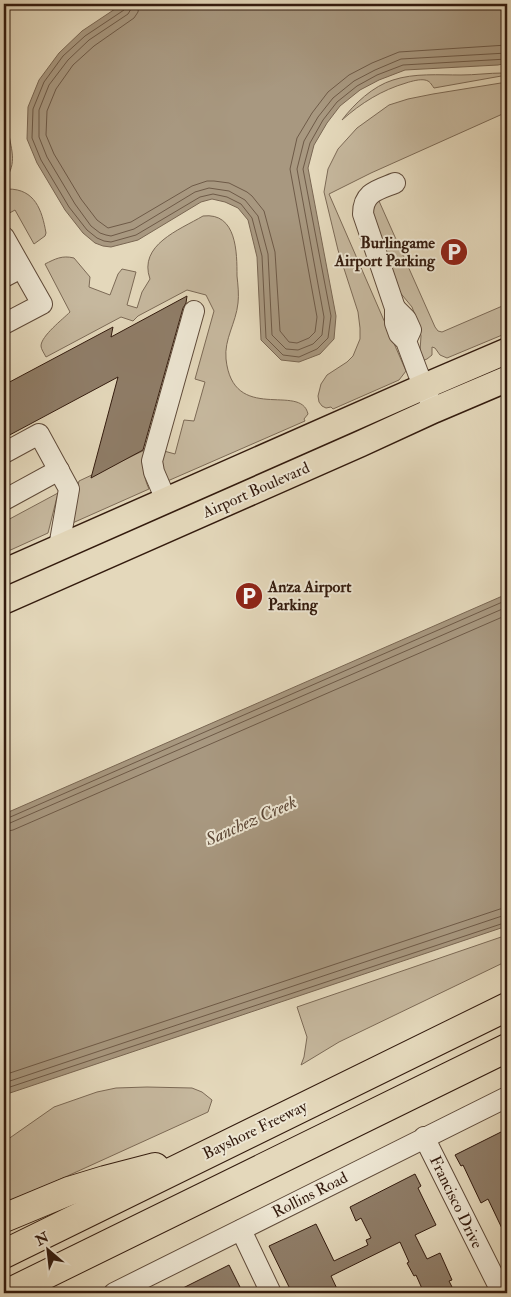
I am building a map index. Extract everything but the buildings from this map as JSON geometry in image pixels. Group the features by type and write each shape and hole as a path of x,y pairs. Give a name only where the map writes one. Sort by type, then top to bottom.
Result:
{"highway":[{"name":"Bayshore Freeway","path":"4,1254 507,1007"},
{"path":"8,1293 507,1048"},
{"path":"4,1218 69,1191 104,1180 205,1155"}],"main road":[{"name":"Airport Boulevard","path":"4,572 423,386 507,351"},
{"name":"Airport Boulevard","path":"4,600 507,379"},
{"path":"351,419 360,444"},
{"path":"166,500 176,525"}],"street":[{"path":"395,183 369,196 363,205 363,214 395,308 406,320 410,330 406,341 434,410"},
{"path":"4,237 12,272 42,304 4,324"},
{"path":"166,500 154,472 152,461 194,311"},
{"path":"4,453 39,434 69,488 59,548"},
{"path":"4,500 59,470"},
{"name":"Rollins Road","path":"114,1293 507,1096"},
{"name":"Francisco Drive","path":"424,1137 502,1293"},
{"path":"240,1230 271,1293"}],"shaded area":[{"path":"507,71 507,75 434,88 425,80 408,82 372,98 342,120 364,96 393,80 418,75 472,75 503,73"},
{"path":"507,82 507,112 371,173 329,194 406,371 399,380 333,409 322,406 318,396 321,384 327,375 353,356 360,339 358,312 338,250 324,192 328,169 338,149 357,128 389,105 433,94"},
{"path":"8,103 12,161 9,174 4,181 4,127"},
{"path":"8,189 25,193 36,202 46,233 45,236 34,244 15,210 4,216 4,190"},
{"path":"379,201 438,331 442,332 507,304 507,333 447,358 440,355 432,347 432,355 422,361 420,351 421,336 418,323 412,307 398,290 371,216 371,206"},
{"path":"203,216 214,216 223,220 229,227 235,246 238,300 226,352 231,379 241,391 253,397 293,401 303,405 308,414 304,419 305,421 163,483 159,471 164,451 175,454 184,420 194,421 205,382 195,379 214,311 206,295 187,290 138,316 133,321 121,317 46,357 41,347 42,342 48,333 70,312 45,264 62,257 74,258 90,277 89,287 110,295 118,274 122,269 136,272 127,305 137,308 142,292 150,279 148,267 150,257 155,248 173,233"},
{"path":"145,450 144,470 149,489 68,525 79,481"},
{"path":"58,493 48,533 4,553 4,522"},
{"path":"507,935 507,961 339,1042 301,1065 307,1037 297,1007"},
{"path":"116,1088 192,1088 202,1092 212,1100 208,1112 4,1203 4,1142 54,1107 97,1092"}],"water":[{"path":"507,4 507,63 405,70 379,80 360,90 340,106 314,145 308,168 336,316 334,339 320,354 299,362 281,360 261,340 257,257 248,220 238,208 212,199 201,202 138,240 111,247 103,246 95,243 83,233 65,210 37,163 27,139 28,107 39,80 59,53 82,31 121,5"},
{"name":"Sanchez Creek","path":"507,594 507,926 4,1095 4,814"}],"place":[{"name":"Burlingame Airport Parking","path":"454,252"},
{"name":"Anza Airport Parking","path":"249,596"}]}
